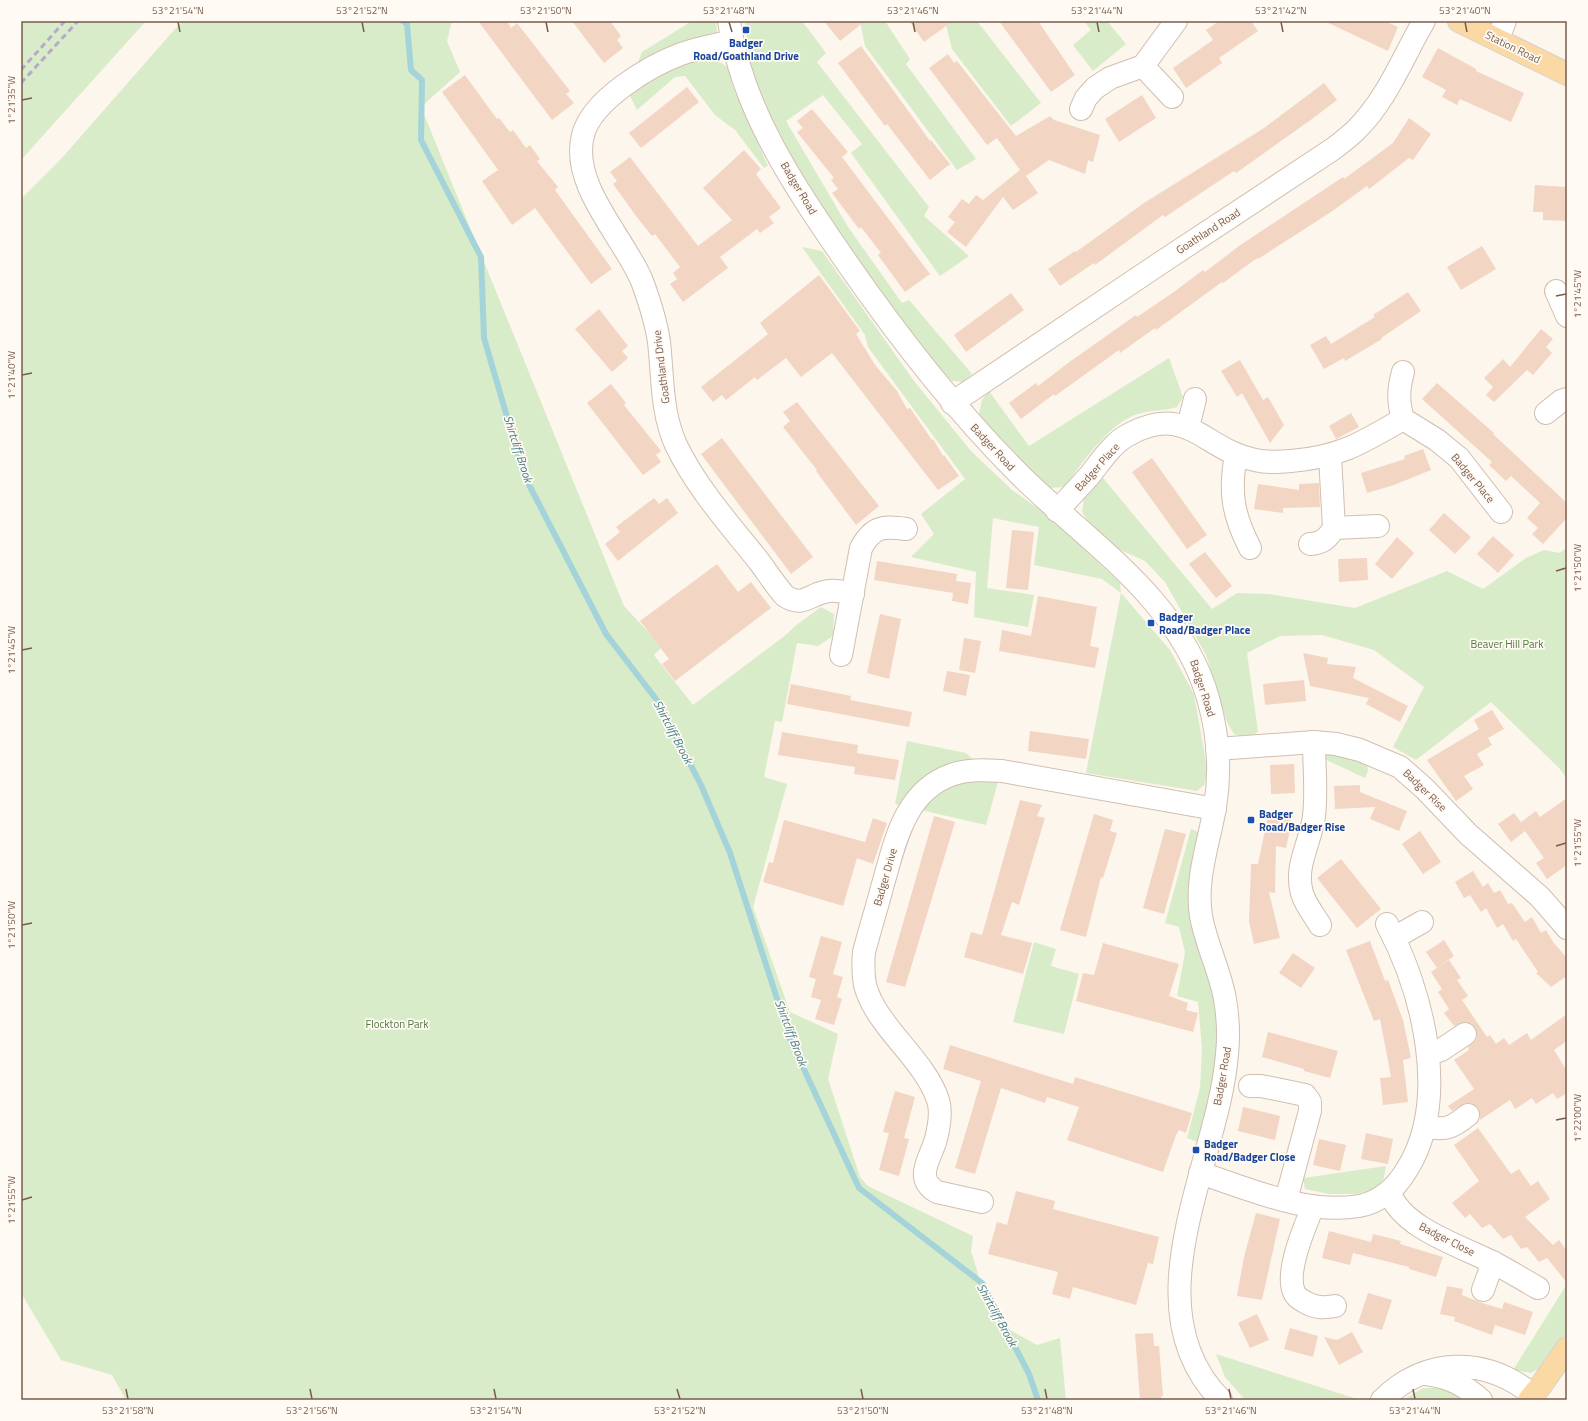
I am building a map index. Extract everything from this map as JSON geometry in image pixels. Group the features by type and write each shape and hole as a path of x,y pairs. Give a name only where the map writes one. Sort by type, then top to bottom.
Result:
{"main road":[{"name":"Station Road","path":"1459,21 1501,30 1567,74"},
{"path":"1531,1398 1567,1348"}],"street":[{"path":"1081,109 1086,98 1095,88 1110,78 1143,66 1176,21"},
{"name":"Goathland Road","path":"952,403 1158,264 1333,149 1357,129 1374,109 1424,21"},
{"name":"Badger Road","path":"731,31 749,96 764,128 788,171 825,231 883,316 952,403 1001,456 1057,511 1140,584 1176,629 1191,653 1201,676 1215,727 1217,748 1215,809 1203,862 1200,888 1201,915 1225,996 1228,1042 1227,1057 1220,1095 1200,1173 1184,1245 1179,1299 1182,1325 1189,1350 1200,1374 1221,1400"},
{"name":"Goathland Drive","path":"731,31 698,48 662,62 622,88 590,118 582,139 581,161 588,186 599,208 622,243 642,283 656,328 663,398 668,421 676,444 686,464 728,523 785,596 792,601 804,601 832,590 853,594"},
{"path":"1143,66 1172,97"},
{"path":"1556,290 1567,316"},
{"path":"1403,372 1398,388 1398,402 1403,419"},
{"path":"1188,427 1195,399"},
{"path":"1546,413 1561,401 1567,399"},
{"name":"Badger Place","path":"1057,511 1114,446 1128,435 1142,428 1158,424 1174,423 1188,427 1236,455 1256,460 1277,462 1330,456 1364,442 1403,419 1437,440 1459,458 1501,512"},
{"path":"1236,455 1232,475 1234,505 1238,523 1250,548"},
{"path":"1310,544 1321,543 1328,538 1334,528 1330,456"},
{"path":"1334,528 1378,526"},
{"path":"841,655 862,548 868,536 878,529 893,527 906,529"},
{"path":"1314,742 1314,817 1308,843 1300,867 1299,881 1307,905 1320,925"},
{"name":"Badger Rise","path":"1217,748 1314,742 1336,744 1360,750 1400,767 1430,794 1468,834 1540,897 1567,928"},
{"name":"Badger Drive","path":"982,1202 937,1192 931,1189 926,1181 924,1172 936,1139 940,1119 938,1101 931,1083 885,1021 872,1001 866,986 863,968 864,952 897,835 906,815 916,799 933,784 951,775 972,770 1002,770 1215,809"},
{"path":"1200,1173 1286,1200 1313,1206 1337,1209 1361,1206 1390,1193 1399,1183 1410,1165 1425,1126 1429,1098 1428,1054 1412,982 1391,931 1422,922"},
{"path":"1428,1054 1441,1050 1465,1034"},
{"path":"1250,1086 1261,1086 1306,1095 1310,1102 1310,1111 1286,1200"},
{"path":"1425,1126 1437,1129 1447,1128 1455,1125 1468,1115"},
{"name":"Badger Close","path":"1390,1193 1392,1201 1422,1228 1493,1262 1538,1288"},
{"path":"1313,1206 1293,1265 1292,1282 1294,1293 1301,1300 1314,1307 1326,1308 1334,1306"},
{"path":"1483,1290 1493,1262"},
{"path":"1382,1400 1398,1385 1432,1369 1452,1365 1479,1368 1519,1385 1531,1398"},
{"path":"1421,1374 1443,1376 1465,1387 1481,1400"}],"green space":[{"path":"21,21 146,21 21,160"},
{"name":"Flockton Park","path":"182,21 452,21 447,41 460,72 421,107 624,606 662,647 654,655 693,705 821,607 834,614 833,636 818,646 797,643 782,722 775,721 764,777 787,784 753,907 790,1012 838,1034 828,1079 860,1177 868,1186 973,1236 971,1251 992,1320 1037,1345 1060,1338 1066,1400 126,1400 112,1375 61,1360 21,1293 21,199 61,159"},
{"path":"692,21 716,21 717,32 637,65 642,52"},
{"path":"745,21 802,21 826,53 817,62 929,207 924,216 969,256 940,276 851,153 862,144 823,95 786,121 848,227 902,303 909,300 972,374 964,382 952,381 911,336 892,312 840,235 788,151 769,118 754,77"},
{"path":"860,21 885,21 910,59 906,64 976,159 957,170 865,46"},
{"path":"945,21 977,21 1041,103 1011,126 952,49"},
{"path":"1084,21 1107,21 1126,44 1093,71 1073,45 1091,30"},
{"path":"705,59 720,62 728,68 733,87 768,166 764,168 735,130 715,115 685,76 675,77 637,110 628,92 685,63"},
{"path":"802,247 822,251 914,381 971,451 1012,490 1050,517 1120,583 1121,593 1102,579 1034,565 1039,527 993,518 987,588 1034,595 1028,627 974,617 976,572 911,557 934,534 921,514 965,479 868,347 865,335"},
{"path":"1169,358 1183,397 1177,407 1138,414 1117,425 1097,445 1065,487 1050,488 1014,456 979,414 982,400 989,391 1029,446"},
{"name":"Beaver Hill Park","path":"1103,478 1212,609 1237,593 1269,594 1355,608 1447,571 1483,589 1526,558 1544,550 1560,553 1567,547 1567,779 1559,768 1491,702 1416,760 1393,747 1424,687 1374,650 1322,635 1280,636 1247,653 1258,732 1246,738 1234,734 1227,722 1206,655 1165,582 1145,561 1118,549 1092,527 1082,512 1084,498"},
{"path":"1121,593 1170,650 1194,694 1208,773 1204,785 1197,791 1086,773"},
{"path":"907,741 966,753 998,782 986,825 895,804"},
{"path":"1334,752 1367,763 1368,771 1365,778 1322,758"},
{"path":"1191,829 1198,832 1190,899 1216,1002 1218,1030 1217,1074 1200,1143 1187,1138 1200,1088 1202,1049 1198,1002 1177,996 1185,952 1179,927 1165,923"},
{"path":"1034,942 1056,949 1051,966 1079,974 1064,1034 1013,1022"},
{"path":"1386,1166 1382,1187 1357,1194 1329,1194 1305,1189 1303,1178"},
{"path":"1567,1284 1567,1336 1547,1364 1531,1373 1513,1370"},
{"path":"1216,1354 1357,1399 1245,1400 1225,1377"},
{"path":"1423,1388 1452,1388 1466,1400 1403,1400"}],"building":[{"path":"478,21 507,21 511,28 517,23 570,91 566,94 574,103 552,120"},
{"path":"572,21 610,21 621,36 617,40 623,48 604,63"},
{"path":"824,21 865,21 840,41"},
{"path":"909,21 953,21 924,42"},
{"path":"999,21 1038,21 1075,75 1051,92"},
{"path":"1219,21 1251,21 1258,31 1219,58 1222,63 1186,88 1173,68 1213,40 1206,30"},
{"path":"1324,21 1385,21 1398,27 1388,51"},
{"path":"861,46 930,141 931,140 950,164 930,180 887,124 885,126 838,63"},
{"path":"1438,48 1476,69 1476,71 1524,93 1511,122 1460,99 1457,105 1442,97 1446,90 1422,77"},
{"path":"948,54 954,63 957,61 1016,136 1050,116 1054,120 1100,135 1093,162 1088,160 1085,174 1049,160 1026,176 1038,193 1013,210 1003,197 966,247 947,232 955,222 948,217 962,199 969,204 976,195 983,200 1020,170 997,138 987,145 929,68"},
{"path":"465,75 497,119 499,118 510,132 513,130 526,148 530,145 540,159 537,161 558,187 555,190 612,269 591,284 535,208 512,225 482,181 498,170 442,92"},
{"path":"1324,83 1337,100 1236,173 1234,171 1165,217 1163,215 1095,265 1094,263 1060,286 1048,269 1075,251 1076,252 1144,203 1264,128"},
{"path":"687,87 699,102 641,148 629,133"},
{"path":"1142,95 1156,118 1119,142 1105,119"},
{"path":"812,109 848,152 842,157 930,274 905,292 878,255 881,253 861,227 859,229 832,193 838,189 831,180 834,178 797,132 803,128 797,121"},
{"path":"1409,118 1431,134 1413,160 1409,158 1369,189 1367,186 1331,212 1258,259 1257,258 1156,330 1155,328 1120,353 1119,350 1055,396 1054,394 1021,419 1009,403 1036,383 1038,386 1136,315 1137,317 1203,270 1205,272 1239,246 1343,177 1344,179 1393,143"},
{"path":"744,150 761,169 756,174 781,208 769,217 774,223 760,233 757,229 720,257 728,268 683,302 670,284 677,279 673,273 680,267 655,234 652,236 636,216 613,184 617,181 610,172 630,157 698,246 732,220 703,188"},
{"path":"1535,185 1567,187 1567,221 1543,220 1543,212 1533,212"},
{"path":"1482,246 1496,269 1461,290 1447,267"},
{"path":"819,275 860,331 856,334 875,365 897,391 907,409 910,408 932,440 933,439 943,456 944,455 959,476 938,490 832,353 801,377 786,358 757,380 755,377 726,400 722,395 713,402 701,387 768,334 760,323"},
{"path":"1408,292 1421,311 1381,338 1382,339 1345,361 1344,358 1324,369 1310,345 1326,336 1331,344 1375,317 1373,315"},
{"path":"1011,293 1024,310 966,352 954,335"},
{"path":"599,309 628,346 622,351 628,358 612,372 575,329"},
{"path":"1541,329 1553,339 1546,347 1552,353 1533,375 1527,370 1494,402 1486,395 1493,387 1484,378 1503,359 1510,367"},
{"path":"1240,360 1263,400 1268,397 1284,425 1270,443 1242,393 1237,397 1221,371"},
{"path":"1437,383 1494,433 1493,434 1567,503 1567,518 1543,544 1532,534 1538,528 1527,518 1540,503 1511,476 1506,481 1489,465 1492,462 1422,399"},
{"path":"611,384 626,403 624,405 661,451 656,455 661,462 643,475 587,403"},
{"path":"797,402 879,506 856,525 816,471 817,470 783,427 790,421 783,412"},
{"path":"1351,413 1359,427 1336,439 1329,426"},
{"path":"722,438 813,557 791,574 701,454"},
{"path":"1423,449 1431,470 1394,485 1367,493 1361,473 1405,459 1404,456"},
{"path":"1152,458 1207,535 1187,549 1132,472"},
{"path":"1319,483 1320,507 1283,508 1283,513 1254,509 1258,484 1299,490 1299,484"},
{"path":"654,498 659,504 667,498 678,513 618,561 605,544 620,532 616,527"},
{"path":"1444,513 1471,537 1455,554 1429,530"},
{"path":"1012,530 1034,532 1028,590 1006,588"},
{"path":"1493,536 1514,555 1498,573 1477,554"},
{"path":"1397,537 1414,553 1392,579 1375,564"},
{"path":"1205,552 1232,586 1216,598 1189,564"},
{"path":"1367,558 1368,580 1339,582 1338,559"},
{"path":"877,561 957,574 956,581 971,583 968,604 952,601 953,593 874,580"},
{"path":"717,564 738,592 751,582 771,608 675,681 662,664 669,659 640,621"},
{"path":"1038,596 1097,607 1090,646 1099,648 1095,668 999,651 1002,630 1031,636"},
{"path":"880,614 901,619 889,679 867,673"},
{"path":"964,638 981,641 975,673 959,670"},
{"path":"1303,653 1328,658 1327,664 1356,667 1353,678 1408,706 1400,722 1366,704 1369,698 1310,686"},
{"path":"947,671 970,675 966,696 943,691"},
{"path":"1304,680 1306,701 1265,705 1263,684"},
{"path":"791,684 851,696 850,700 912,712 909,727 787,704"},
{"path":"1492,710 1504,729 1488,738 1492,745 1477,754 1484,765 1464,776 1473,789 1456,801 1427,760 1479,729 1474,720"},
{"path":"1030,731 1089,739 1086,759 1028,751"},
{"path":"782,732 858,745 857,753 899,760 895,780 854,774 855,767 778,755"},
{"path":"1294,764 1295,793 1271,794 1270,765"},
{"path":"1360,785 1360,792 1407,811 1399,831 1370,819 1375,807 1335,809 1334,786"},
{"path":"1567,798 1567,865 1547,879 1536,863 1544,858 1525,831 1511,842 1498,824 1514,813 1521,822 1536,811 1540,817"},
{"path":"1020,800 1042,805 1037,816 1045,818 1019,905 1012,902 1001,935 1032,943 1023,974 964,957 971,932 982,935"},
{"path":"1269,811 1277,812 1277,818 1292,821 1286,848 1276,846 1275,893 1269,892 1280,938 1254,944 1249,922 1251,864 1258,864"},
{"path":"1094,814 1113,820 1110,831 1117,833 1103,878 1101,877 1086,937 1060,930"},
{"path":"934,816 955,822 905,987 886,982"},
{"path":"873,818 887,823 873,864 857,858 843,906 763,882 769,862 773,863 784,820 865,842"},
{"path":"1165,829 1186,834 1164,914 1143,908"},
{"path":"1420,831 1441,862 1423,874 1402,844"},
{"path":"1341,859 1381,909 1357,928 1317,878"},
{"path":"1473,871 1483,887 1488,883 1494,893 1500,890 1508,904 1512,903 1525,922 1532,917 1541,933 1546,930 1553,942 1567,958 1567,976 1551,987 1536,973 1538,972 1516,939 1513,941 1503,924 1497,928 1486,908 1481,912 1470,895 1464,898 1455,882"},
{"path":"821,936 842,942 833,974 843,977 837,997 842,999 834,1025 815,1019 821,1000 811,997 816,979 809,977"},
{"path":"1444,940 1454,956 1437,968 1426,952"},
{"path":"1370,941 1385,981 1388,980 1403,1020 1411,1058 1403,1060 1408,1102 1383,1105 1380,1078 1391,1077 1380,1019 1374,1021 1346,950"},
{"path":"1103,943 1179,964 1169,996 1188,1003 1186,1010 1198,1013 1193,1032 1076,1001 1083,973 1094,975"},
{"path":"1293,953 1315,968 1301,988 1279,973"},
{"path":"1449,960 1461,978 1457,980 1468,996 1462,1000 1487,1037 1490,1035 1496,1044 1504,1038 1509,1045 1527,1033 1531,1040 1567,1014 1567,1041 1554,1050 1567,1071 1567,1093 1557,1099 1553,1093 1536,1104 1532,1098 1515,1109 1510,1100 1480,1120 1478,1108 1472,1103 1466,1103 1452,1111 1448,1106 1474,1089 1454,1060 1469,1050 1468,1047 1476,1040 1477,1034 1475,1027 1470,1023 1464,1022 1454,1026 1444,1013 1449,1009 1438,992 1442,989 1431,972"},
{"path":"1268,1032 1338,1051 1330,1078 1262,1057"},
{"path":"950,1045 1073,1084 1075,1077 1192,1113 1186,1133 1179,1130 1176,1135 1163,1172 1067,1140 1079,1107 1047,1097 1045,1103 1001,1088 975,1174 955,1168 981,1081 943,1069"},
{"path":"895,1091 915,1097 904,1138 909,1139 899,1176 879,1170 889,1133 883,1132"},
{"path":"1243,1107 1280,1116 1275,1140 1238,1131"},
{"path":"1478,1128 1511,1174 1519,1169 1531,1186 1538,1181 1550,1199 1525,1217 1553,1245 1559,1240 1567,1251 1567,1283 1547,1258 1539,1262 1527,1247 1521,1249 1511,1235 1503,1239 1490,1224 1482,1228 1470,1214 1465,1218 1452,1203 1479,1181 1454,1145"},
{"path":"1366,1133 1393,1139 1388,1164 1361,1159"},
{"path":"1319,1139 1346,1145 1340,1171 1313,1165"},
{"path":"1016,1191 1055,1201 1053,1209 1159,1237 1153,1264 1148,1263 1136,1305 1073,1287 1070,1299 1052,1294 1058,1272 988,1254 997,1222 1007,1225"},
{"path":"1256,1213 1280,1219 1262,1300 1237,1296 1244,1257"},
{"path":"1329,1231 1371,1242 1373,1234 1401,1241 1400,1244 1443,1257 1436,1277 1409,1269 1409,1267 1353,1253 1350,1265 1322,1258"},
{"path":"1447,1286 1463,1289 1462,1295 1502,1309 1504,1302 1533,1312 1525,1335 1495,1325 1492,1335 1454,1321 1455,1317 1440,1314"},
{"path":"1368,1293 1392,1300 1382,1330 1358,1323"},
{"path":"1257,1314 1269,1340 1250,1348 1238,1323"},
{"path":"1290,1328 1318,1336 1313,1357 1284,1349"},
{"path":"1352,1332 1363,1352 1339,1365 1324,1337 1337,1340"},
{"path":"1153,1333 1154,1346 1159,1346 1163,1396 1161,1396 1162,1400 1140,1400 1135,1334"}],"waterway":[{"name":"Shirtcliff Brook","path":"403,21 407,24 411,70 422,80 421,140 481,257 484,338 524,475 606,634 659,703 701,785 730,853 790,1039 859,1188 982,1283 1029,1374 1038,1400"}],"railway":[{"path":"21,70 65,21"},
{"path":"21,83 78,21"}],"place":[{"name":"Badger Road/Goathland Drive","path":"746,30"},
{"name":"Badger Road/Badger Place","path":"1151,623"},
{"name":"Badger Road/Badger Rise","path":"1251,820"},
{"name":"Badger Road/Badger Close","path":"1196,1150"}]}
